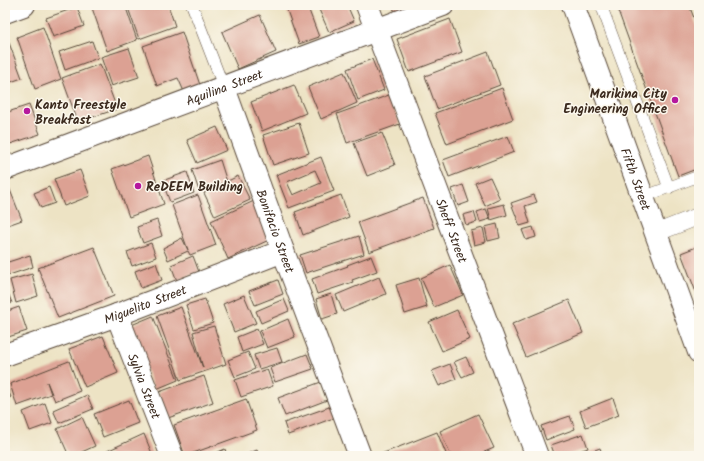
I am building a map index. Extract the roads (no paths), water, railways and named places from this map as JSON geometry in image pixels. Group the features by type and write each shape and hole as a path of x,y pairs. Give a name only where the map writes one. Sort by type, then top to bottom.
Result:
{"street":[{"path":"5,12 24,5"},
{"name":"Sheff Street","path":"367,5 537,456"},
{"name":"Aquilina Street","path":"5,169 443,5"},
{"name":"Fifth Street","path":"573,5 699,352"},
{"name":"Bonifacio Street","path":"224,88 360,456"},
{"path":"656,233 699,216"},
{"name":"Miguelito Street","path":"5,354 117,315 283,251"},
{"name":"Sylvia Street","path":"117,315 172,456"}],"lane":[{"name":"Bonifacio Street","path":"192,5 224,88"},
{"path":"601,5 669,188"},
{"path":"643,197 699,176"}],"place":[{"name":"Marikina City Engineering Office","path":"675,100"},
{"name":"Kanto Freestyle Breakfast","path":"27,111"},
{"name":"ReDEEM Building","path":"138,186"}]}
